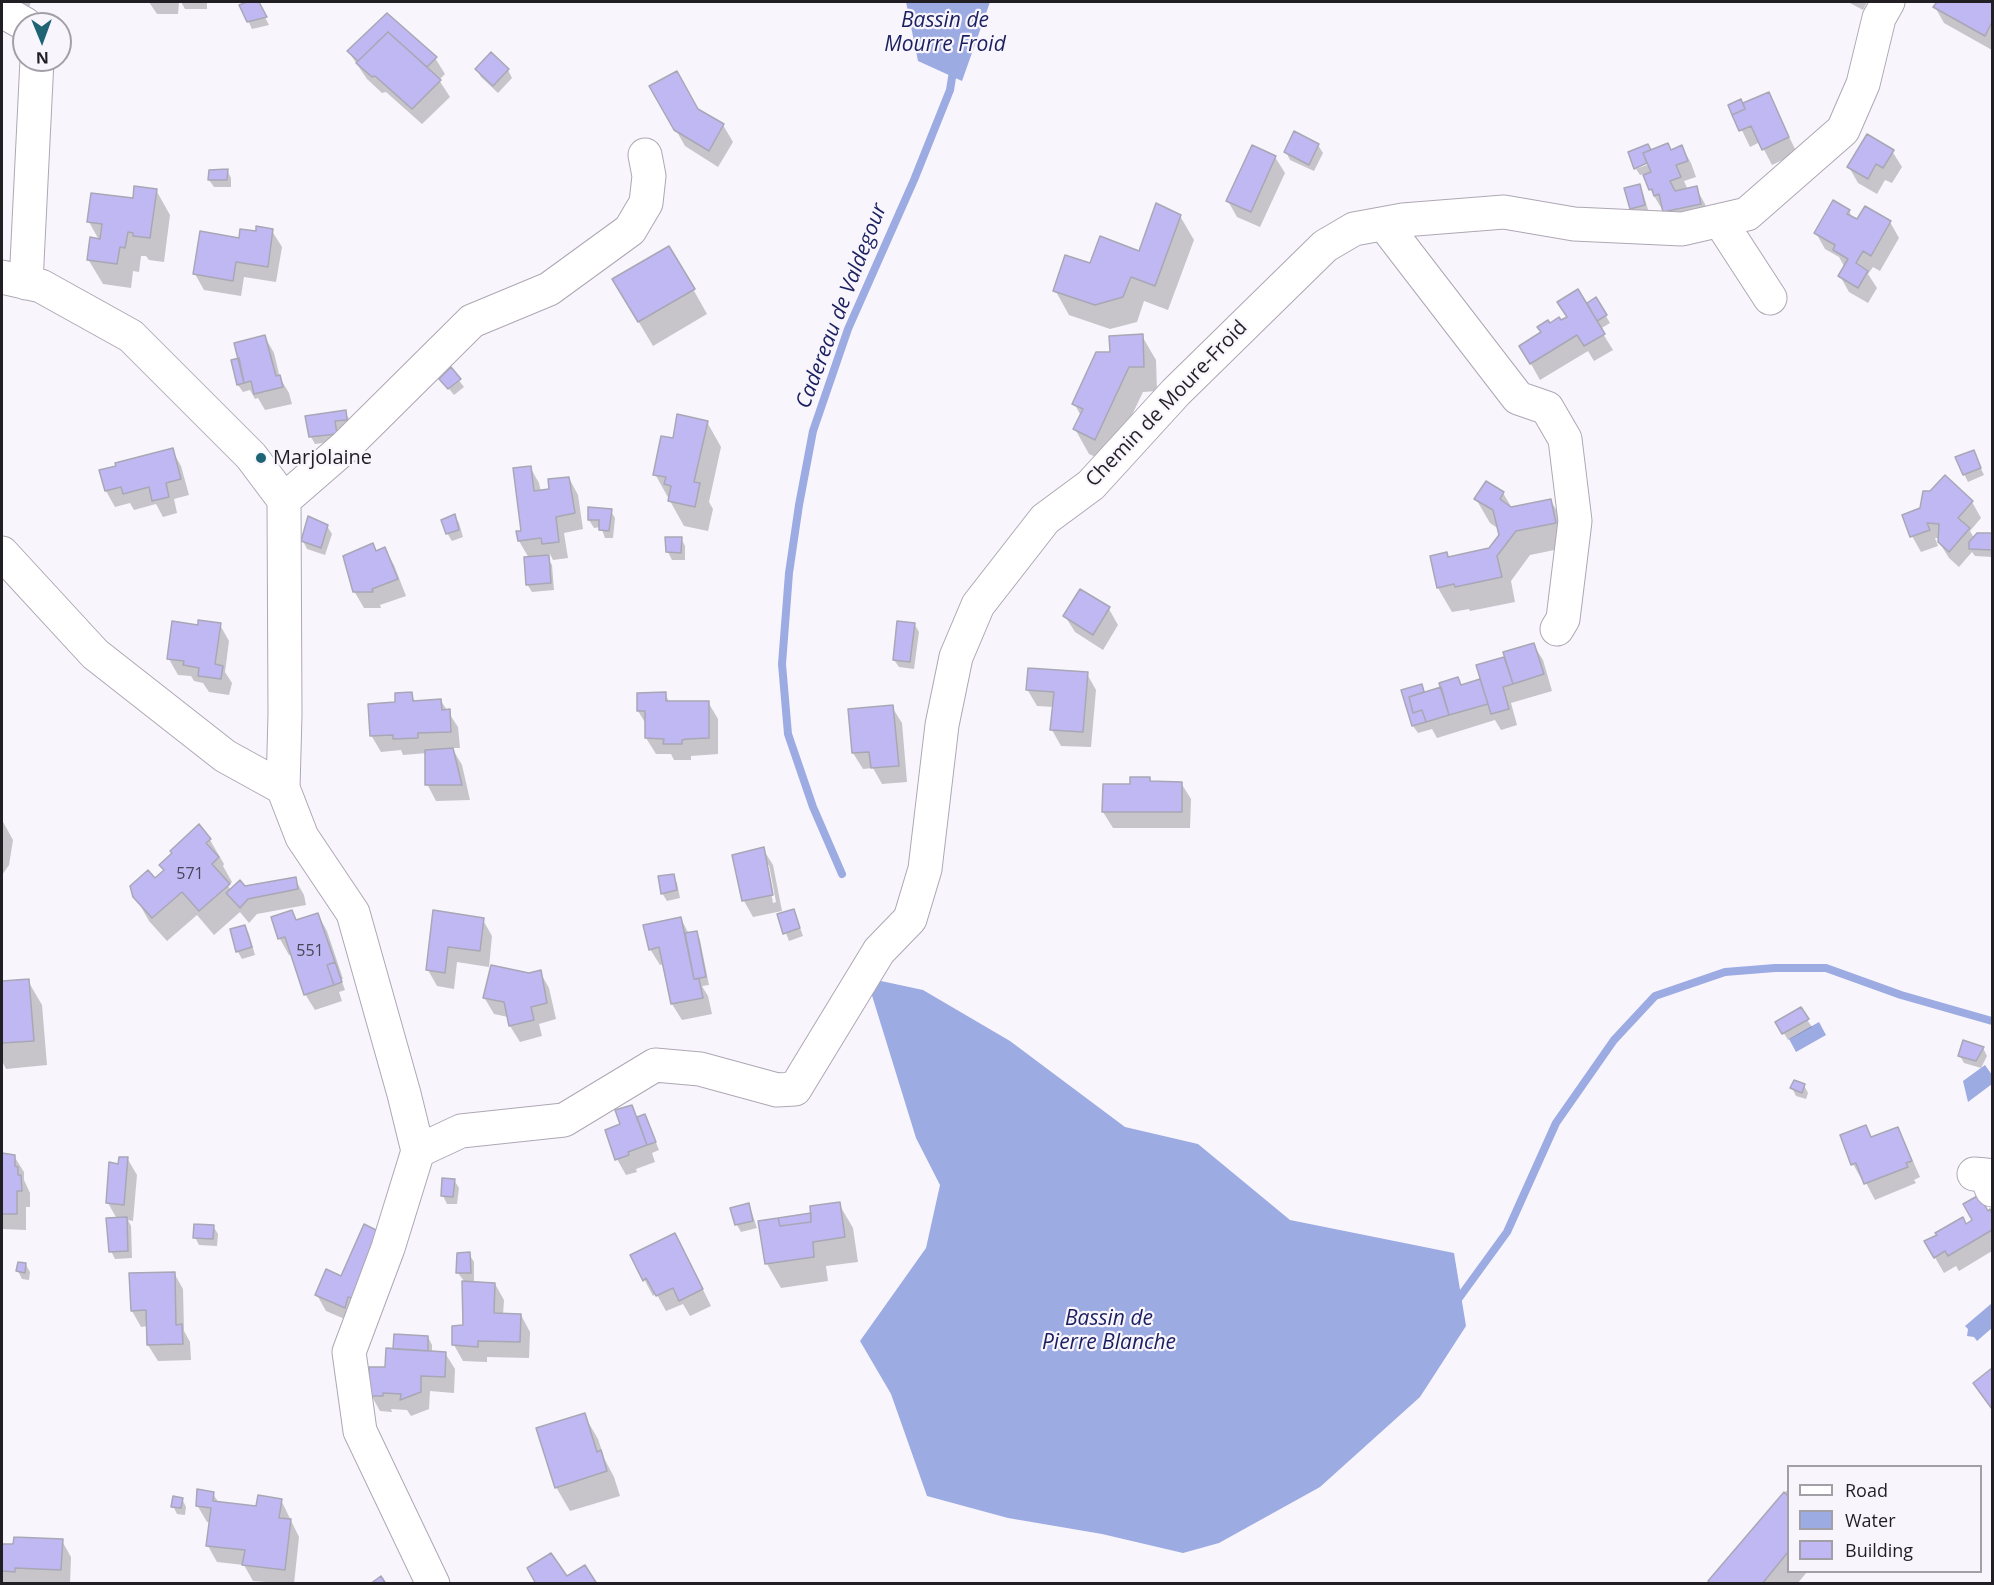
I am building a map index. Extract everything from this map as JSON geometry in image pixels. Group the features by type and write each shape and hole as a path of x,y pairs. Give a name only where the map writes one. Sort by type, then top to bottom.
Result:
{"street":[{"name":"Chemin de Moure-Froid","path":"418,1151 461,1131 564,1120 655,1065 700,1069 777,1090 795,1089 872,961 909,919 925,869 942,724 956,657 978,605 1045,519 1091,485 1176,392 1324,246 1354,229 1403,220 1504,212 1574,224 1682,229 1747,214 1843,130 1863,84 1879,18 1888,2"},
{"path":"36,72 14,280 41,286 131,336 251,456 284,500 283,788 302,837 353,913 418,1151 388,1248 349,1352 360,1431 433,1584"},
{"path":"284,500 345,447 472,321 549,289 630,230 646,203 649,176 645,155"},
{"path":"1720,221 1770,298"},
{"path":"1384,224 1518,398 1547,408 1565,439 1575,521 1563,619 1557,629"},
{"path":"2,553 95,654 225,756 283,788"}],"water":[{"name":"Bassin de Mourre Froid","path":"906,2 990,2 962,81 918,61"},
{"name":"Bassin de Pierre Blanche","path":"881,981 923,990 1010,1041 1125,1127 1198,1144 1290,1220 1454,1253 1466,1326 1420,1397 1320,1487 1219,1543 1183,1553 1102,1534 1008,1518 927,1496 891,1394 860,1341 926,1248 940,1185 916,1138 870,989"},
{"path":"1819,1022 1826,1035 1796,1052 1789,1039"},
{"path":"1985,1065 1992,1075 1992,1084 1968,1102 1963,1081"},
{"path":"1992,1303 1992,1328 1977,1341 1974,1337 1967,1336 1968,1329 1965,1326"}],"building":[{"path":"259,2 267,17 247,22 239,5"},
{"path":"1937,2 1992,2 1992,22 1985,36 1933,7"},
{"path":"387,13 437,57 427,67 388,32 358,61 347,51"},
{"path":"388,32 441,80 412,109 375,76 372,77 356,63"},
{"path":"491,52 509,69 493,86 475,69"},
{"path":"677,71 698,109 724,124 709,151 674,130 649,86"},
{"path":"1769,92 1789,137 1762,150 1751,126 1739,131 1732,115 1745,109 1743,103"},
{"path":"1741,99 1745,109 1732,115 1728,105"},
{"path":"1294,131 1319,144 1309,165 1284,152"},
{"path":"1867,134 1894,150 1883,168 1876,164 1868,179 1847,167"},
{"path":"1668,143 1671,150 1682,145 1688,161 1676,165 1681,177 1670,181 1675,191 1697,186 1701,204 1663,212 1659,194 1654,196 1652,189 1649,190 1643,175 1651,172 1643,153"},
{"path":"1648,144 1651,150 1643,153 1647,163 1634,169 1628,152"},
{"path":"1252,145 1276,156 1251,212 1226,201"},
{"path":"228,169 227,180 208,180 209,170"},
{"path":"1640,184 1645,205 1630,209 1624,188"},
{"path":"134,186 157,189 150,238 133,236 133,233 128,232 125,248 120,247 117,264 87,260 90,237 100,239 102,224 87,222 91,193 133,198"},
{"path":"1833,200 1850,210 1847,214 1857,219 1865,206 1891,221 1871,256 1863,251 1856,263 1868,271 1858,288 1838,276 1848,259 1833,250 1835,245 1814,233"},
{"path":"1156,203 1181,215 1155,286 1131,277 1123,297 1095,305 1053,291 1065,255 1090,263 1100,236 1139,251"},
{"path":"256,226 273,229 268,267 236,262 233,281 193,274 200,231 239,238 240,229 256,231"},
{"path":"669,246 695,289 638,322 612,279"},
{"path":"1578,289 1605,334 1584,346 1577,335 1530,364 1519,346 1541,332 1537,327 1548,320 1550,323 1559,317 1561,320 1567,317 1557,302"},
{"path":"1596,297 1607,315 1597,321 1587,303"},
{"path":"1143,334 1144,367 1129,367 1095,440 1073,429 1083,409 1072,404 1096,352 1110,352 1109,336"},
{"path":"265,335 276,376 280,375 283,387 254,394 251,381 244,383 234,343"},
{"path":"239,358 244,383 237,385 231,360"},
{"path":"451,367 461,379 448,389 439,379"},
{"path":"346,410 347,420 335,421 337,434 309,437 305,416"},
{"path":"677,414 708,421 694,482 700,483 695,507 668,501 671,486 664,484 666,477 653,475 661,436 673,438"},
{"path":"173,448 181,479 166,483 169,497 152,501 149,487 123,494 121,487 105,491 99,470 116,466 115,463"},
{"path":"1974,450 1981,468 1963,475 1955,457"},
{"path":"531,466 534,491 549,489 548,479 569,477 575,513 556,517 559,542 542,544 541,538 518,541 516,531 521,531 513,468"},
{"path":"1945,475 1973,501 1958,518 1970,528 1949,552 1938,542 1939,524 1927,523 1930,530 1910,537 1902,515 1920,508 1923,491 1930,491"},
{"path":"1486,481 1504,492 1500,499 1511,507 1551,499 1556,523 1516,531 1497,556 1502,577 1455,587 1454,584 1437,588 1430,556 1447,552 1448,557 1489,548 1499,535 1493,510 1474,499"},
{"path":"588,507 612,509 609,531 599,530 599,520 588,520"},
{"path":"455,514 459,530 446,534 441,520"},
{"path":"308,516 328,525 321,548 301,541"},
{"path":"1977,533 1992,533 1992,550 1969,549 1969,542"},
{"path":"665,537 682,537 681,553 666,552"},
{"path":"373,543 376,551 385,547 398,579 372,589 373,592 353,592 343,556"},
{"path":"549,555 551,583 526,585 524,557"},
{"path":"1080,589 1110,607 1093,635 1063,616"},
{"path":"198,620 221,623 215,664 223,666 221,679 198,676 199,668 183,665 184,661 167,659 172,621 198,625"},
{"path":"897,621 915,623 910,662 893,660"},
{"path":"1534,643 1544,674 1513,684 1503,652"},
{"path":"1504,657 1513,684 1503,687 1509,709 1491,714 1476,665"},
{"path":"1028,668 1088,672 1083,732 1050,730 1054,692 1026,690"},
{"path":"1458,677 1461,685 1480,679 1488,704 1449,715 1439,683"},
{"path":"1422,684 1424,692 1409,697 1413,713 1422,710 1426,722 1412,726 1401,690"},
{"path":"1441,687 1449,715 1426,722 1422,710 1413,713 1409,697"},
{"path":"412,692 413,701 441,699 442,710 450,709 451,732 418,733 418,738 393,739 393,735 370,736 368,704 395,702 395,693"},
{"path":"666,692 666,701 709,701 709,738 682,740 682,744 663,744 664,739 645,738 645,711 637,711 637,693"},
{"path":"893,705 899,766 871,768 869,752 852,753 848,709"},
{"path":"453,748 462,785 425,785 425,750"},
{"path":"1130,777 1150,777 1150,781 1182,782 1182,812 1102,812 1103,784 1130,784"},
{"path":"199,824 211,839 206,843 219,857 212,864 230,884 199,911 182,892 152,918 133,897 130,886 148,870 155,878 164,870 159,865 172,853 170,851"},
{"path":"764,847 773,895 742,901 732,855"},
{"path":"674,874 677,890 661,894 658,876"},
{"path":"296,877 298,889 248,899 240,908 226,893 240,880 245,886"},
{"path":"794,909 800,928 783,934 777,914"},
{"path":"292,910 296,920 318,913 335,962 327,965 334,985 304,995 285,937 278,939 271,917"},
{"path":"433,910 484,918 480,951 448,947 445,973 426,970"},
{"path":"681,917 694,979 699,979 703,998 671,1004 659,947 649,950 643,925"},
{"path":"245,925 252,947 236,952 230,929"},
{"path":"697,931 706,977 694,979 685,933"},
{"path":"335,962 342,982 334,985 327,965"},
{"path":"491,965 529,973 541,970 547,1003 531,1007 534,1020 509,1026 504,1002 483,998"},
{"path":"29,979 34,1041 2,1043 2,981"},
{"path":"1801,1007 1809,1019 1782,1034 1775,1022"},
{"path":"1963,1040 1984,1047 1976,1061 1958,1056"},
{"path":"1794,1080 1805,1084 1802,1093 1790,1088"},
{"path":"632,1105 647,1145 615,1160 605,1130 620,1124 615,1110"},
{"path":"645,1114 656,1142 647,1145 637,1117"},
{"path":"1866,1125 1871,1137 1898,1127 1912,1161 1906,1163 1908,1167 1864,1184 1856,1163 1851,1165 1840,1135"},
{"path":"2,1153 15,1155 15,1166 18,1167 18,1175 21,1175 22,1191 17,1191 17,1214 2,1214"},
{"path":"119,1157 128,1157 124,1205 106,1203 109,1162 118,1164"},
{"path":"442,1178 455,1179 453,1197 441,1196"},
{"path":"1979,1195 1992,1214 1992,1230 1948,1256 1945,1251 1934,1258 1924,1241 1963,1217 1966,1224 1972,1220 1963,1204"},
{"path":"840,1202 845,1237 813,1242 814,1257 765,1264 758,1221 778,1218 780,1226 811,1222 810,1206"},
{"path":"749,1203 753,1221 735,1225 730,1208"},
{"path":"811,1213 811,1222 780,1226 778,1218"},
{"path":"127,1217 128,1251 109,1252 106,1218"},
{"path":"194,1224 214,1225 213,1239 193,1238"},
{"path":"364,1224 378,1231 354,1299 348,1297 345,1308 315,1295 326,1269 341,1276"},
{"path":"675,1233 703,1289 679,1301 673,1288 656,1296 646,1278 643,1281 630,1255"},
{"path":"470,1252 471,1273 456,1273 457,1253"},
{"path":"18,1262 26,1263 25,1273 16,1271"},
{"path":"175,1272 176,1325 182,1324 183,1344 147,1345 146,1310 131,1311 129,1273"},
{"path":"462,1281 495,1283 494,1313 521,1314 520,1342 478,1341 478,1347 452,1345 452,1326 463,1325"},
{"path":"394,1334 428,1336 428,1351 393,1349"},
{"path":"386,1348 446,1352 445,1377 421,1376 421,1392 400,1400 401,1394 383,1393 383,1396 369,1396 369,1367 385,1367"},
{"path":"1992,1368 1992,1409 1973,1383"},
{"path":"585,1413 597,1452 601,1450 607,1471 555,1488 536,1428"},
{"path":"197,1489 214,1492 213,1501 256,1506 258,1495 282,1499 279,1518 291,1519 285,1570 242,1565 245,1550 206,1546 211,1508 196,1506"},
{"path":"1784,1492 1787,1495 1787,1553 1762,1584 1711,1584 1708,1581"},
{"path":"173,1496 183,1498 181,1508 171,1507"},
{"path":"14,1537 63,1539 61,1570 15,1568 15,1572 2,1571 2,1544 13,1544"},
{"path":"551,1553 567,1576 585,1565 597,1584 536,1584 527,1568"},
{"path":"381,1576 386,1584 370,1584"}],"waterway":[{"name":"Cadereau de Valdegour","path":"842,874 813,807 788,734 782,664 789,573 813,431 848,329 914,180 950,90 954,65"},
{"name":"Cadereau de Valdegour","path":"1454,1301 1459,1298 1507,1232 1556,1123 1614,1040 1655,996 1725,972 1775,968 1826,968 1901,995 1992,1021"}],"place":[{"name":"Marjolaine","path":"261,458"}]}
